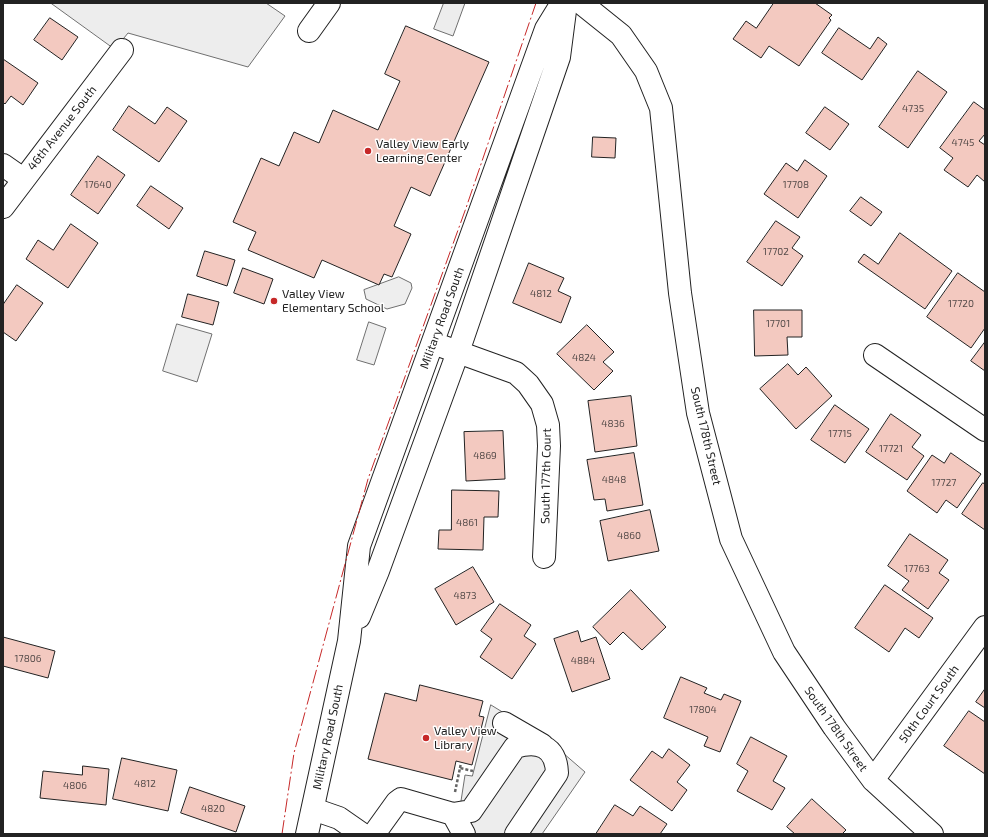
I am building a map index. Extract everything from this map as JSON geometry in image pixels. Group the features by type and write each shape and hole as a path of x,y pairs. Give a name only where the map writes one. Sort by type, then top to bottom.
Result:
{"street":[{"name":"Military Road South","path":"307,834 349,641 360,546 546,29 562,3"},
{"name":"Military Road South","path":"349,641 378,572 458,352 559,57 566,3"},
{"name":"South 178th Street","path":"580,3 621,35 646,71 661,108 680,293 698,413 730,539 784,652 834,727 873,780 932,834"},
{"name":"46th Avenue South","path":"3,207 122,50"},
{"path":"3,165 23,179"},
{"name":"South 177th Court","path":"433,343 516,373 528,384 542,404 548,425 549,446 544,557"},
{"path":"875,355 985,430"},
{"name":"50th Court South","path":"873,780 985,627"},
{"path":"504,723 542,745 550,752 557,764 557,773 516,834"},
{"path":"374,834 397,802 401,799 453,804 471,811 515,747 527,744 542,745"},
{"path":"453,804 464,834"},
{"path":"313,809 339,818 362,834"}],"path":[{"path":"453,804 461,763"},
{"path":"460,768 480,773"}],"shaded area":[{"path":"51,3 266,3 285,16 248,67 128,33 115,49"},
{"path":"444,3 465,3 453,36 434,29"},
{"path":"399,277 411,283 412,288 405,304 387,309 366,299 364,290"},
{"path":"369,322 386,328 374,365 357,360"},
{"path":"177,324 212,334 197,382 163,371"},
{"path":"491,705 548,740 585,772 542,834 452,834 447,822 461,801 465,775 472,776"}],"building":[{"path":"774,3 815,3 832,15 829,18 831,20 799,66 769,46 761,58 733,39 746,21 756,28"},
{"path":"50,18 78,37 62,60 34,40"},
{"name":"Valley View Early Learning Center","path":"406,26 489,62 430,196 411,187 394,226 411,234 392,277 384,274 379,285 322,260 314,278 248,250 256,232 233,222 261,158 279,166 294,132 319,143 333,110 378,130 400,81 385,74"},
{"path":"839,28 870,49 878,37 887,44 862,80 822,53"},
{"path":"3,59 38,83 23,105 11,96 5,104 3,102"},
{"path":"918,71 947,92 908,148 879,127"},
{"path":"974,102 985,110 985,134 979,141 985,145 985,182 977,175 968,187 944,170 953,158 940,148"},
{"path":"129,106 155,124 167,107 187,121 159,162 113,130"},
{"path":"825,107 849,124 830,150 806,133"},
{"path":"593,137 616,138 615,158 592,157"},
{"path":"98,156 125,175 98,214 71,195"},
{"path":"805,160 827,176 798,218 764,194 786,163 797,171"},
{"path":"151,186 183,208 169,229 137,206"},
{"path":"861,197 882,212 871,226 850,211"},
{"path":"776,221 800,237 792,248 803,256 782,286 747,262"},
{"path":"71,224 98,243 68,288 26,259 38,240 53,250"},
{"path":"900,233 952,271 925,309 858,262 864,254 878,264"},
{"path":"205,251 235,260 227,286 197,276"},
{"path":"529,263 564,278 558,291 571,297 561,323 513,303"},
{"path":"243,268 273,279 264,304 234,293"},
{"path":"958,273 985,292 985,328 971,348 927,317"},
{"path":"17,285 43,303 16,341 3,332 3,305"},
{"path":"188,294 219,302 213,325 182,317"},
{"path":"754,310 802,310 802,337 787,337 788,355 755,356"},
{"path":"587,325 614,352 603,362 613,371 594,390 557,354"},
{"path":"985,342 985,371 971,361"},
{"path":"788,364 798,375 806,367 832,396 796,429 760,389"},
{"path":"631,396 637,446 595,452 588,401"},
{"path":"835,405 869,429 845,463 811,440"},
{"path":"891,414 921,435 912,447 924,456 907,480 866,452"},
{"path":"503,431 505,479 466,481 464,432"},
{"path":"634,453 643,505 607,511 605,499 594,500 587,460"},
{"path":"951,453 981,474 957,508 946,500 937,513 907,491 932,455 944,463"},
{"path":"983,483 985,484 985,530 962,514"},
{"path":"452,490 499,491 498,517 484,517 483,550 438,549 439,530 451,530"},
{"path":"650,510 659,551 608,561 600,521"},
{"path":"910,534 948,560 939,573 949,580 928,609 902,590 909,581 888,566"},
{"path":"473,567 494,602 456,625 435,589"},
{"path":"885,585 933,618 919,638 905,628 889,652 855,628"},
{"path":"631,590 666,627 642,650 623,632 610,645 593,627"},
{"path":"500,604 531,625 524,636 536,644 512,679 480,657 492,639 481,631"},
{"path":"578,631 581,642 596,637 610,679 572,692 554,639"},
{"path":"3,637 55,651 48,678 3,666"},
{"path":"681,677 707,688 704,693 721,700 724,694 741,701 720,752 704,746 708,737 664,718"},
{"name":"Valley View Library","path":"420,685 483,701 479,716 484,717 472,765 456,761 452,780 368,759 385,693 416,701"},
{"path":"985,689 985,708 976,702"},
{"path":"969,711 985,722 985,774 944,746"},
{"path":"751,737 787,756 773,781 785,788 772,810 737,791 748,771 737,764"},
{"path":"669,749 690,765 677,782 687,790 672,811 630,780 652,751 662,758"},
{"path":"122,758 177,770 168,811 113,799"},
{"path":"83,766 109,769 106,805 40,798 43,771 82,775"},
{"path":"190,787 245,806 236,832 181,813"},
{"path":"812,799 846,830 842,834 795,834 787,827"},
{"path":"615,805 633,816 640,806 667,824 660,834 596,834"}],"power":[{"path":"282,834 294,753 368,479 466,208 536,3"}],"place":[{"name":"Valley View Early Learning Center","path":"368,151"},
{"name":"Valley View Elementary School","path":"274,301"},
{"name":"Valley View Library","path":"426,738"}]}
